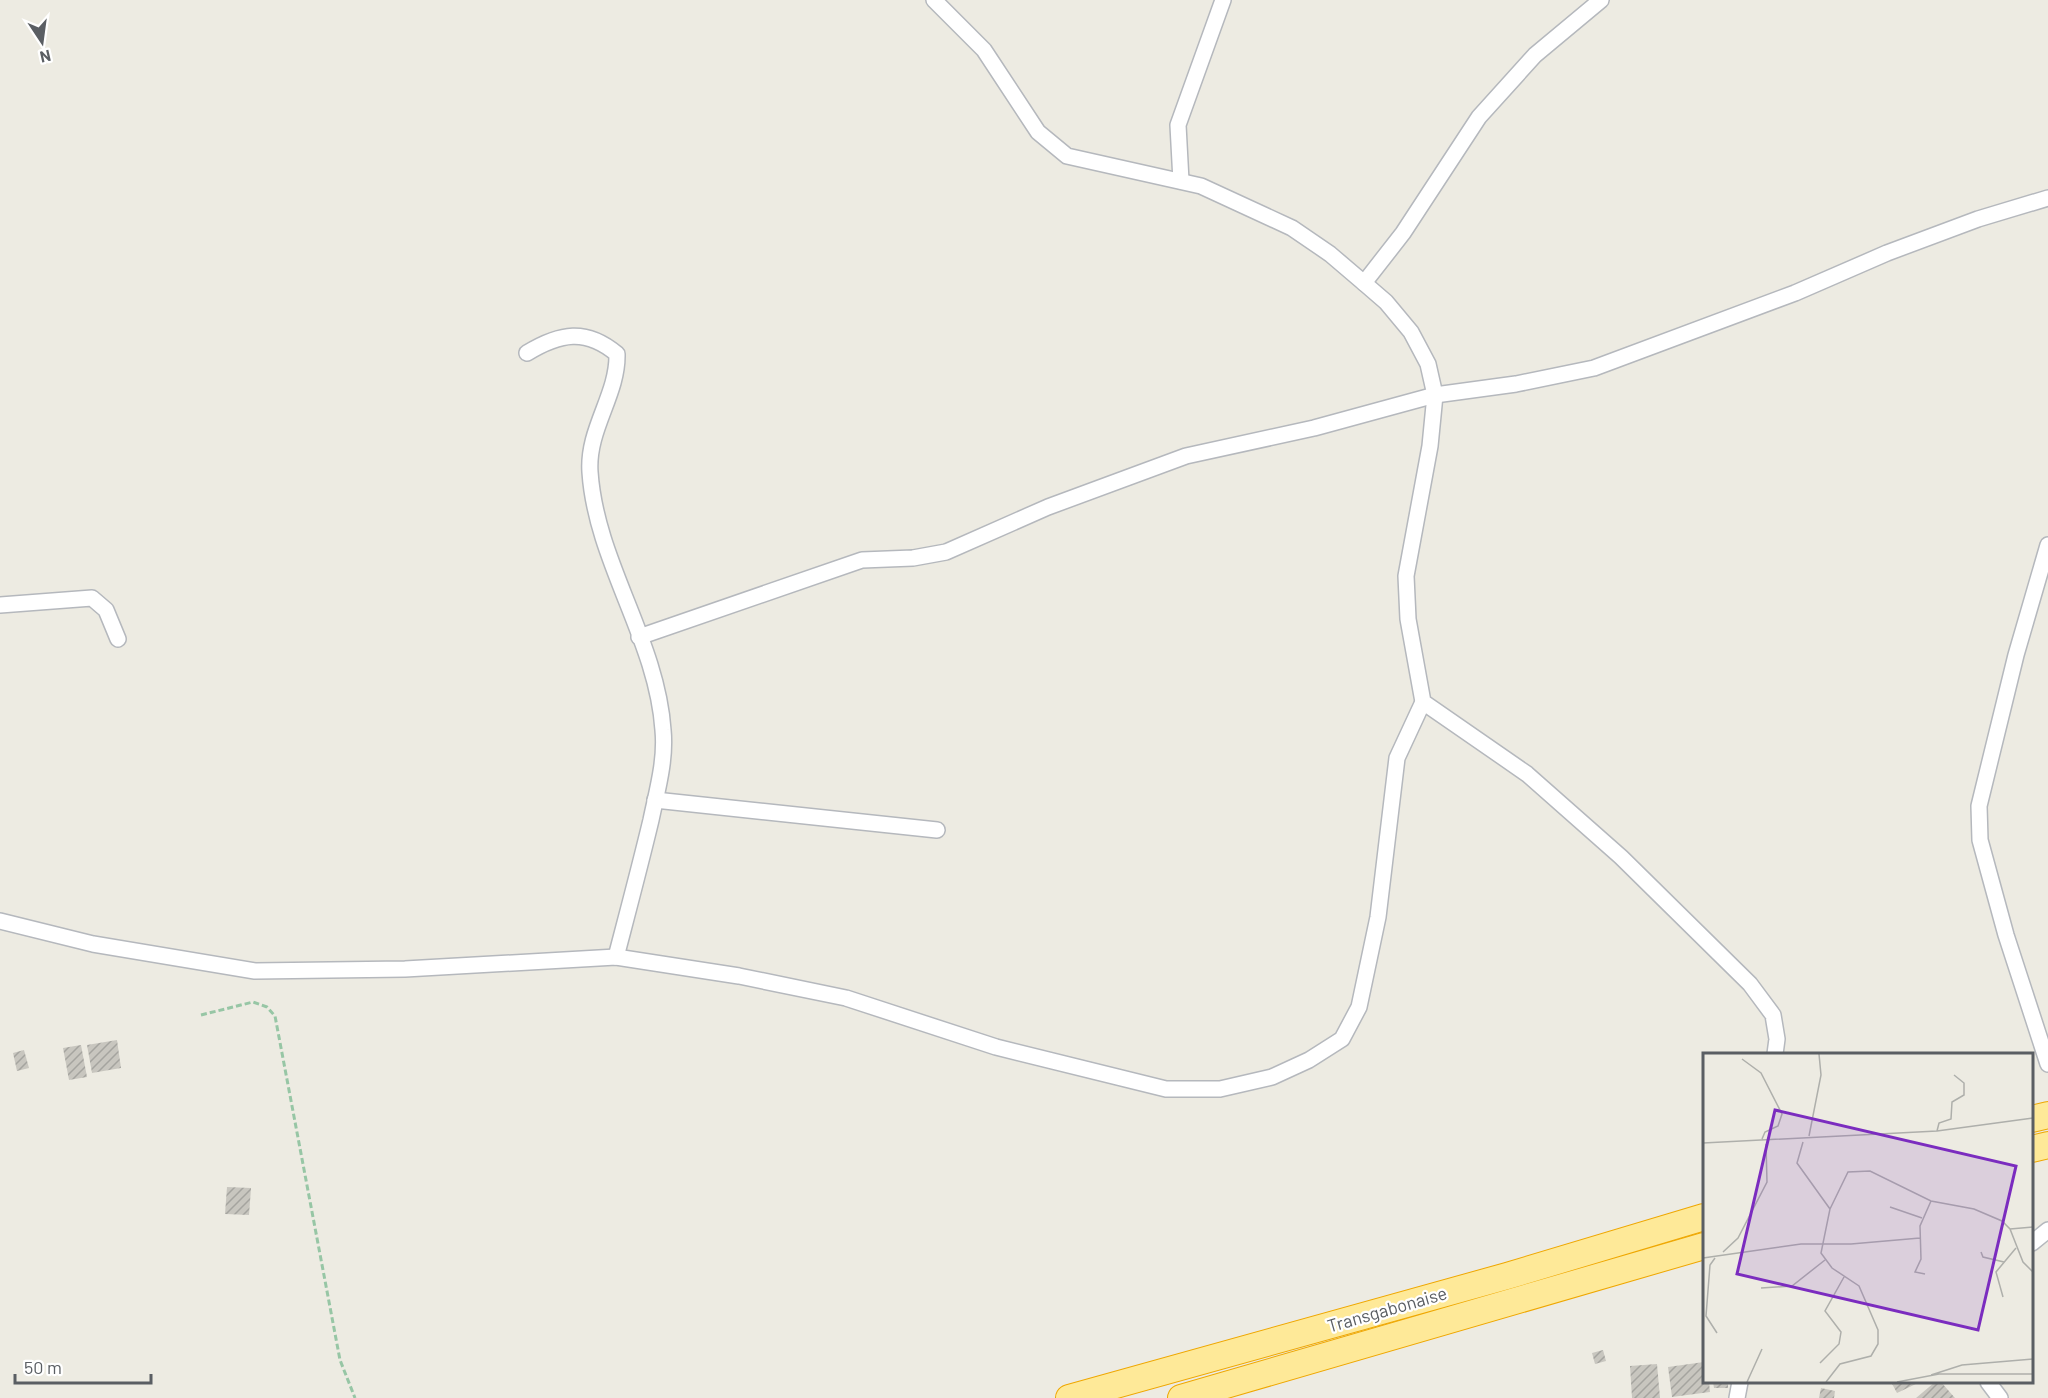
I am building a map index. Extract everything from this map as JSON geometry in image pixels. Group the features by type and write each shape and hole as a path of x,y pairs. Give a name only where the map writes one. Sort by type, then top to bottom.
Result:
{"highway":[{"path":"2033,1119 2048,1115"},
{"path":"2033,1148 2048,1144"},
{"name":"Transgabonaise","path":"1069,1398 1507,1276 1703,1217"},
{"name":"Transgabonaise","path":"1181,1398 1703,1245"}],"street":[{"path":"0,921 93,944 255,972 405,969 616,957 738,976 846,998 996,1047 1166,1089 1220,1089 1272,1077 1309,1060 1342,1039 1359,1007 1378,917 1397,758 1423,702 1408,619 1406,576 1430,446 1435,395 1428,364 1411,332 1386,302 1330,254 1292,228 1201,186 1067,156 1038,132 984,50 934,0"},
{"path":"1181,181 1178,125 1207,36 1222,0"},
{"path":"1364,283 1403,233 1479,117 1535,55 1601,0"},
{"path":"639,637 862,560 913,558 946,552 1048,507 1185,456 1314,428 1435,395 1516,384 1594,368 1785,297 1887,253 1978,219 2048,198"},
{"path":"527,353 548,340 567,336 588,337 603,342 617,354 618,371 590,446 590,472 602,534 654,681 663,729 662,763 655,800 616,957"},
{"path":"2048,545 2016,655 1979,806 1983,852 2006,935 2048,1064"},
{"path":"0,605 92,598 106,610 118,639"},
{"path":"1423,702 1527,774 1621,857 1750,984 1773,1015 1775,1053"},
{"path":"655,800 937,830"},
{"path":"2033,1241 2048,1230"},
{"path":"1737,1398 1740,1383"},
{"path":"1990,1383 2000,1398"}],"path":[{"path":"201,1015 253,1002 267,1007 275,1016 340,1360 355,1398"}],"building":[{"path":"117,1040 121,1068 92,1073 87,1045"},
{"path":"81,1045 87,1077 69,1080 63,1048"},
{"path":"24,1050 29,1068 17,1071 13,1053"},
{"path":"227,1187 251,1188 249,1215 225,1214"},
{"path":"1603,1350 1606,1361 1595,1364 1592,1353"},
{"path":"1703,1362 1703,1383 1709,1383 1710,1392 1672,1397 1668,1367"},
{"path":"1657,1364 1660,1398 1632,1398 1630,1366"},
{"path":"1713,1383 1728,1383 1728,1388 1714,1388"},
{"path":"1892,1383 1918,1383 1897,1393"},
{"path":"1934,1383 1942,1383 1955,1398 1916,1398"},
{"path":"1821,1388 1835,1391 1834,1398 1819,1398"}]}
